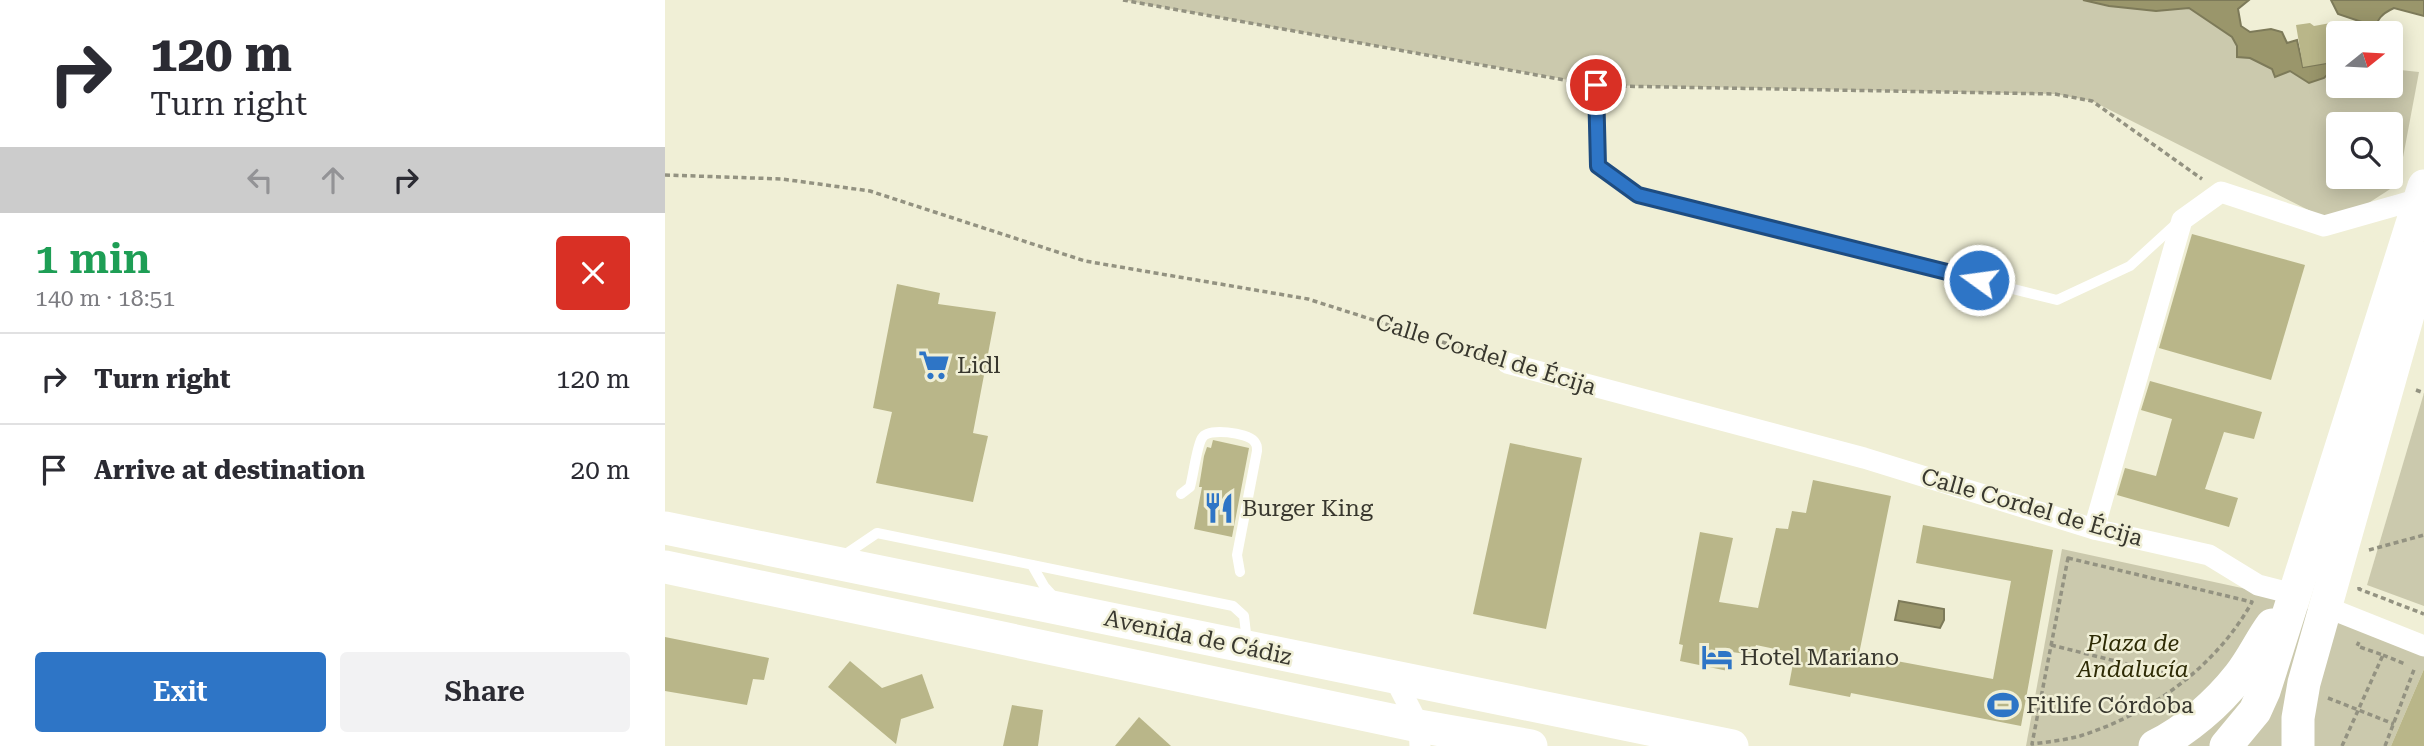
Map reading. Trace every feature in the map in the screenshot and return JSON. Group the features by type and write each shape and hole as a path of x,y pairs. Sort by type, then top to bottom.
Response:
{"main road":[{"path":"2227,746 2255,711 2265,691 2421,192"},
{"path":"2298,746 2298,718 2303,689 2424,258"},
{"name":"Avenida de Cádiz","path":"665,528 1732,746"},
{"name":"Avenida de Cádiz","path":"665,567 1420,736 1531,746"},
{"path":"2155,746 2188,725 2239,677 2294,594"}],"street":[{"path":"2094,529 2182,220 2221,192 2324,226 2421,192"},
{"name":"Calle Cordel de Écija","path":"1507,363 1864,458 2094,529 2209,555 2255,593 2294,594"},
{"path":"2326,607 2424,646"},
{"path":"1394,677 1420,736"}],"lane":[{"path":"1596,85 1598,166 1638,195 2057,300 2130,266 2182,220"},
{"path":"1181,494 1190,487 1202,437 1209,432 1218,431 1251,438 1257,443 1237,555 1240,572"},
{"path":"835,563 877,533 1233,606 1244,616 1248,648"},
{"path":"1032,565 1044,586 1066,610"}],"path":[{"path":"1123,0 1596,85 2055,94 2092,101 2221,192"},
{"name":"Calle Cordel de Écija","path":"665,175 782,179 870,191 1085,261 1308,299 1507,363"},
{"path":"2414,389 2424,393"},
{"path":"2367,550 2424,535"},
{"path":"2068,558 2255,593 2241,622 2218,650 2188,679 2114,724 2078,737 2032,744 2068,558"},
{"path":"2361,576 2359,589 2424,614"},
{"path":"2255,593 2259,607"},
{"path":"2051,645 2188,679"},
{"path":"2357,646 2417,668 2385,746"},
{"path":"2342,746 2383,655"},
{"path":"2303,689 2394,724"}],"green space":[{"path":"1123,0 2083,0 2156,11 2189,8 2232,37 2250,58 2272,69 2275,77 2290,70 2309,83 2326,76 2326,98 2403,98 2403,70 2419,72 2403,157 2403,112 2326,112 2326,189 2390,189 2336,224 2092,101 2055,94 1596,85"},
{"path":"2424,393 2424,606 2367,585"},
{"name":"Plaza de Andalucía","path":"2062,549 2251,590 2424,651 2424,669 2391,746 2026,746"}],"shaded area":[{"path":"2083,0 2249,0 2238,9 2241,26 2250,32 2271,29 2282,32 2287,43 2297,40 2303,67 2326,63 2326,76 2309,83 2290,71 2275,77 2272,69 2250,58 2237,57 2237,46 2232,37 2189,8 2156,11"},
{"path":"2331,0 2424,0 2424,16 2394,8 2378,21 2359,21 2338,14"},
{"path":"1899,601 1944,609 1944,620 1940,628 1895,620"}],"building":[{"path":"2310,23 2314,26 2326,24 2326,63 2303,67 2296,25"},
{"path":"2192,234 2305,265 2271,380 2159,348"},
{"name":"Lidl","path":"897,284 940,293 938,304 996,312 973,433 988,436 973,502 876,483 892,412 873,408"},
{"path":"2150,381 2262,412 2254,439 2224,432 2205,489 2238,498 2229,527 2117,495 2125,468 2156,476 2172,419 2141,410"},
{"name":"Burger King","path":"1213,440 1249,448 1232,537 1194,529 1202,487 1199,487 1204,456 1207,447 1211,448"},
{"path":"1510,443 1582,458 1546,629 1473,614"},
{"path":"1813,480 1891,496 1859,654 1993,679 2011,581 1916,563 1923,525 2053,550 2021,726 1851,693 1850,697 1789,685 1795,653 1756,645 1753,655 1732,652 1728,671 1680,661 1683,645 1679,644 1700,532 1733,538 1719,602 1758,608 1776,528 1788,529 1792,511 1806,513"},
{"path":"665,637 769,658 764,680 753,679 747,705 665,691"},
{"path":"850,661 882,688 922,674 934,708 901,719 896,744 828,687"},
{"path":"2424,669 2424,746 2391,746"},
{"path":"1012,705 1043,710 1038,746 1003,746"},
{"path":"1139,717 1171,746 1115,746"}],"place":[{"name":"Lidl","path":"934,365"},
{"name":"Burger King","path":"1219,508"},
{"name":"Hotel Mariano","path":"1717,657"},
{"name":"Fitlife Córdoba","path":"2003,705"}],"route":[{"path":"1596,85 1598,166 1638,195 1979,280"}]}
